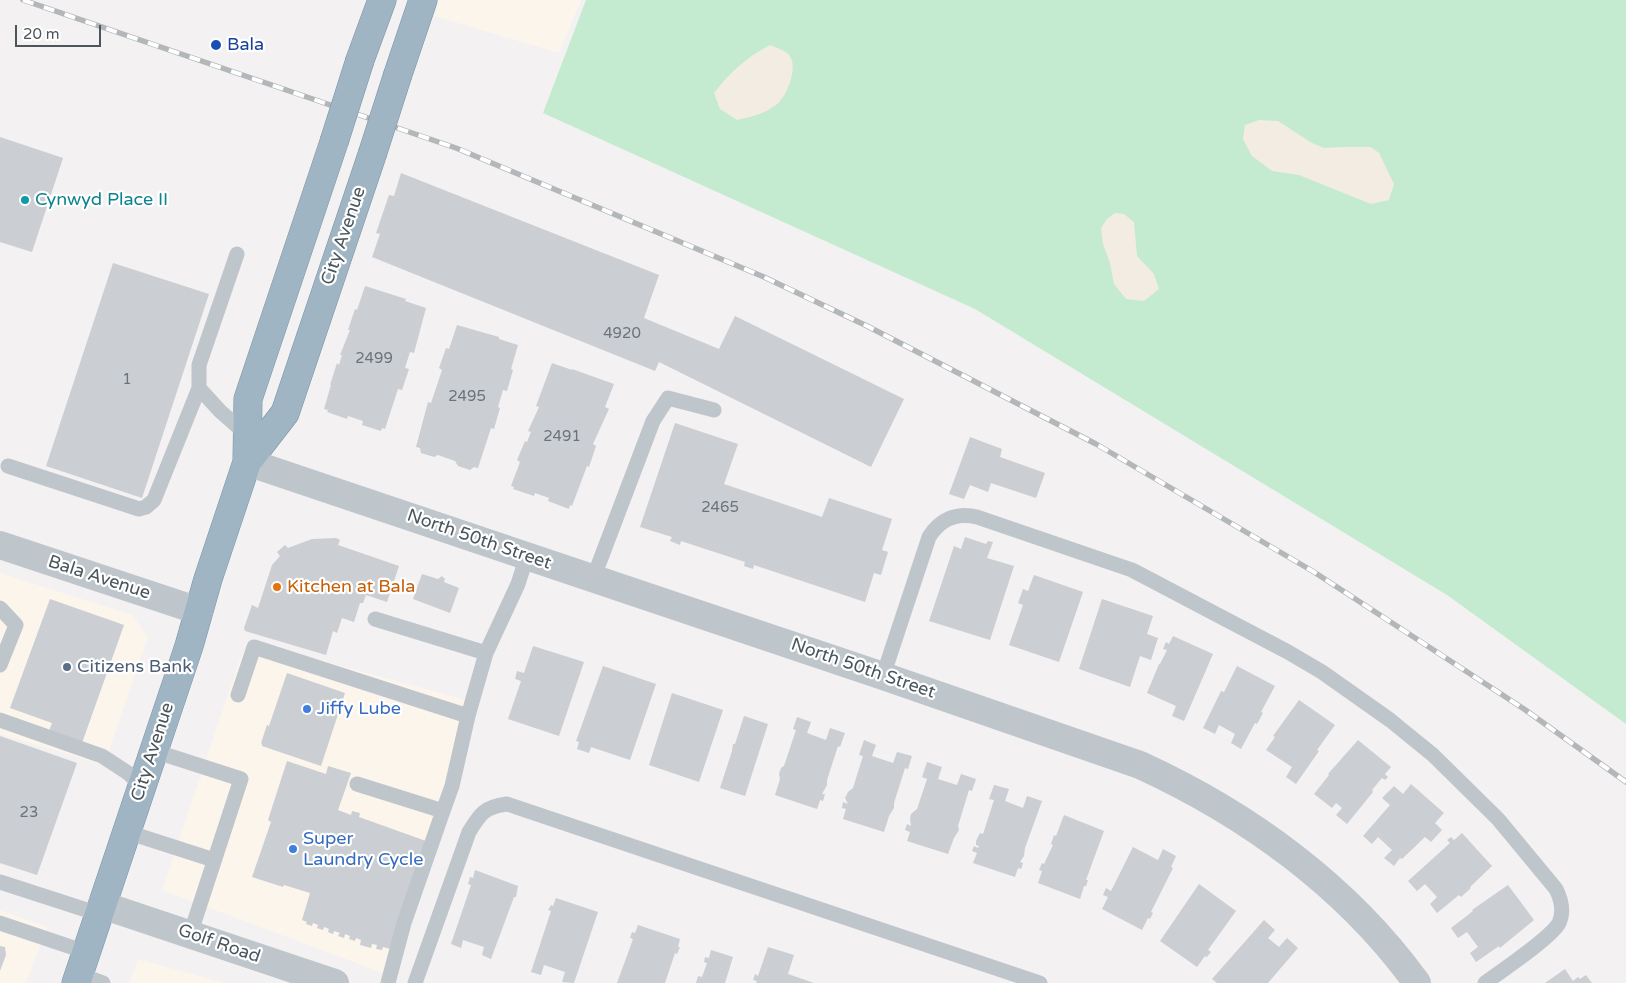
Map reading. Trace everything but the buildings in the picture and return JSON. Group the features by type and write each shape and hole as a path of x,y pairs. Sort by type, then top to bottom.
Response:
{"highway":[{"name":"City Avenue","path":"86,973 100,910 154,751 247,462 248,399 360,60 382,0"},
{"name":"City Avenue","path":"247,462 285,413 424,0"}],"street":[{"name":"North 50th Street","path":"247,462 1123,758 1174,780 1208,799 1270,839 1304,865 1366,922 1417,983"},
{"name":"Bala Avenue","path":"0,545 199,611"},
{"name":"Golf Road","path":"100,910 190,935 335,983"}],"lane":[{"path":"8,466 139,509 146,507 154,500 199,388 199,365 238,254"},
{"path":"199,388 214,405 247,435"},
{"path":"593,579 653,421 668,398 714,410"},
{"path":"883,676 929,537 947,519 959,515 977,517 1117,564 1145,577 1288,652 1322,672 1371,706 1415,740 1461,781 1498,819 1550,880 1559,896 1561,914 1559,923 1546,937 1485,983"},
{"path":"388,983 404,923 452,786 468,716 486,653 518,584 527,556"},
{"path":"0,608 16,625 0,665"},
{"path":"375,619 486,653"},
{"path":"238,695 254,647 468,716"},
{"path":"0,720 102,756 128,773 142,786"},
{"path":"154,751 241,779 190,935"},
{"path":"357,784 442,811"},
{"path":"415,983 469,832 481,814 493,806 507,804 1040,983"},
{"path":"127,832 214,860"},
{"path":"0,882 100,910"},
{"path":"0,923 86,973"}],"shaded area":[{"path":"439,0 581,0 559,53 434,16"},
{"path":"0,573 132,615 148,637 104,765 0,734"},
{"path":"250,641 477,703 388,975 162,890 240,659"},
{"path":"0,910 47,927 26,983 0,983"},
{"path":"138,959 224,983 130,983"}],"green space":[{"path":"586,0 1626,0 1626,724 1447,595 975,309 543,113"}],"sand":[{"path":"770,45 786,52 792,61 792,75 784,96 767,111 737,120 720,109 714,93 739,66"},
{"path":"1259,120 1278,121 1312,143 1324,148 1371,147 1379,153 1394,184 1389,200 1371,204 1299,175 1272,171 1252,156 1243,139 1245,125"},
{"path":"1115,213 1124,214 1134,222 1137,256 1154,274 1159,289 1144,301 1126,299 1114,284 1110,263 1103,244 1101,228 1107,219"}],"railway":[{"path":"23,0 456,148 764,277 867,326 1096,444 1314,572 1524,709 1626,782"}],"place":[{"name":"Bala","path":"216,45"},
{"name":"Cynwyd Place II","path":"25,200"},
{"name":"Kitchen at Bala","path":"277,587"},
{"name":"Citizens Bank","path":"67,667"},
{"name":"Jiffy Lube","path":"307,709"},
{"name":"Super Laundry Cycle","path":"293,849"}]}
